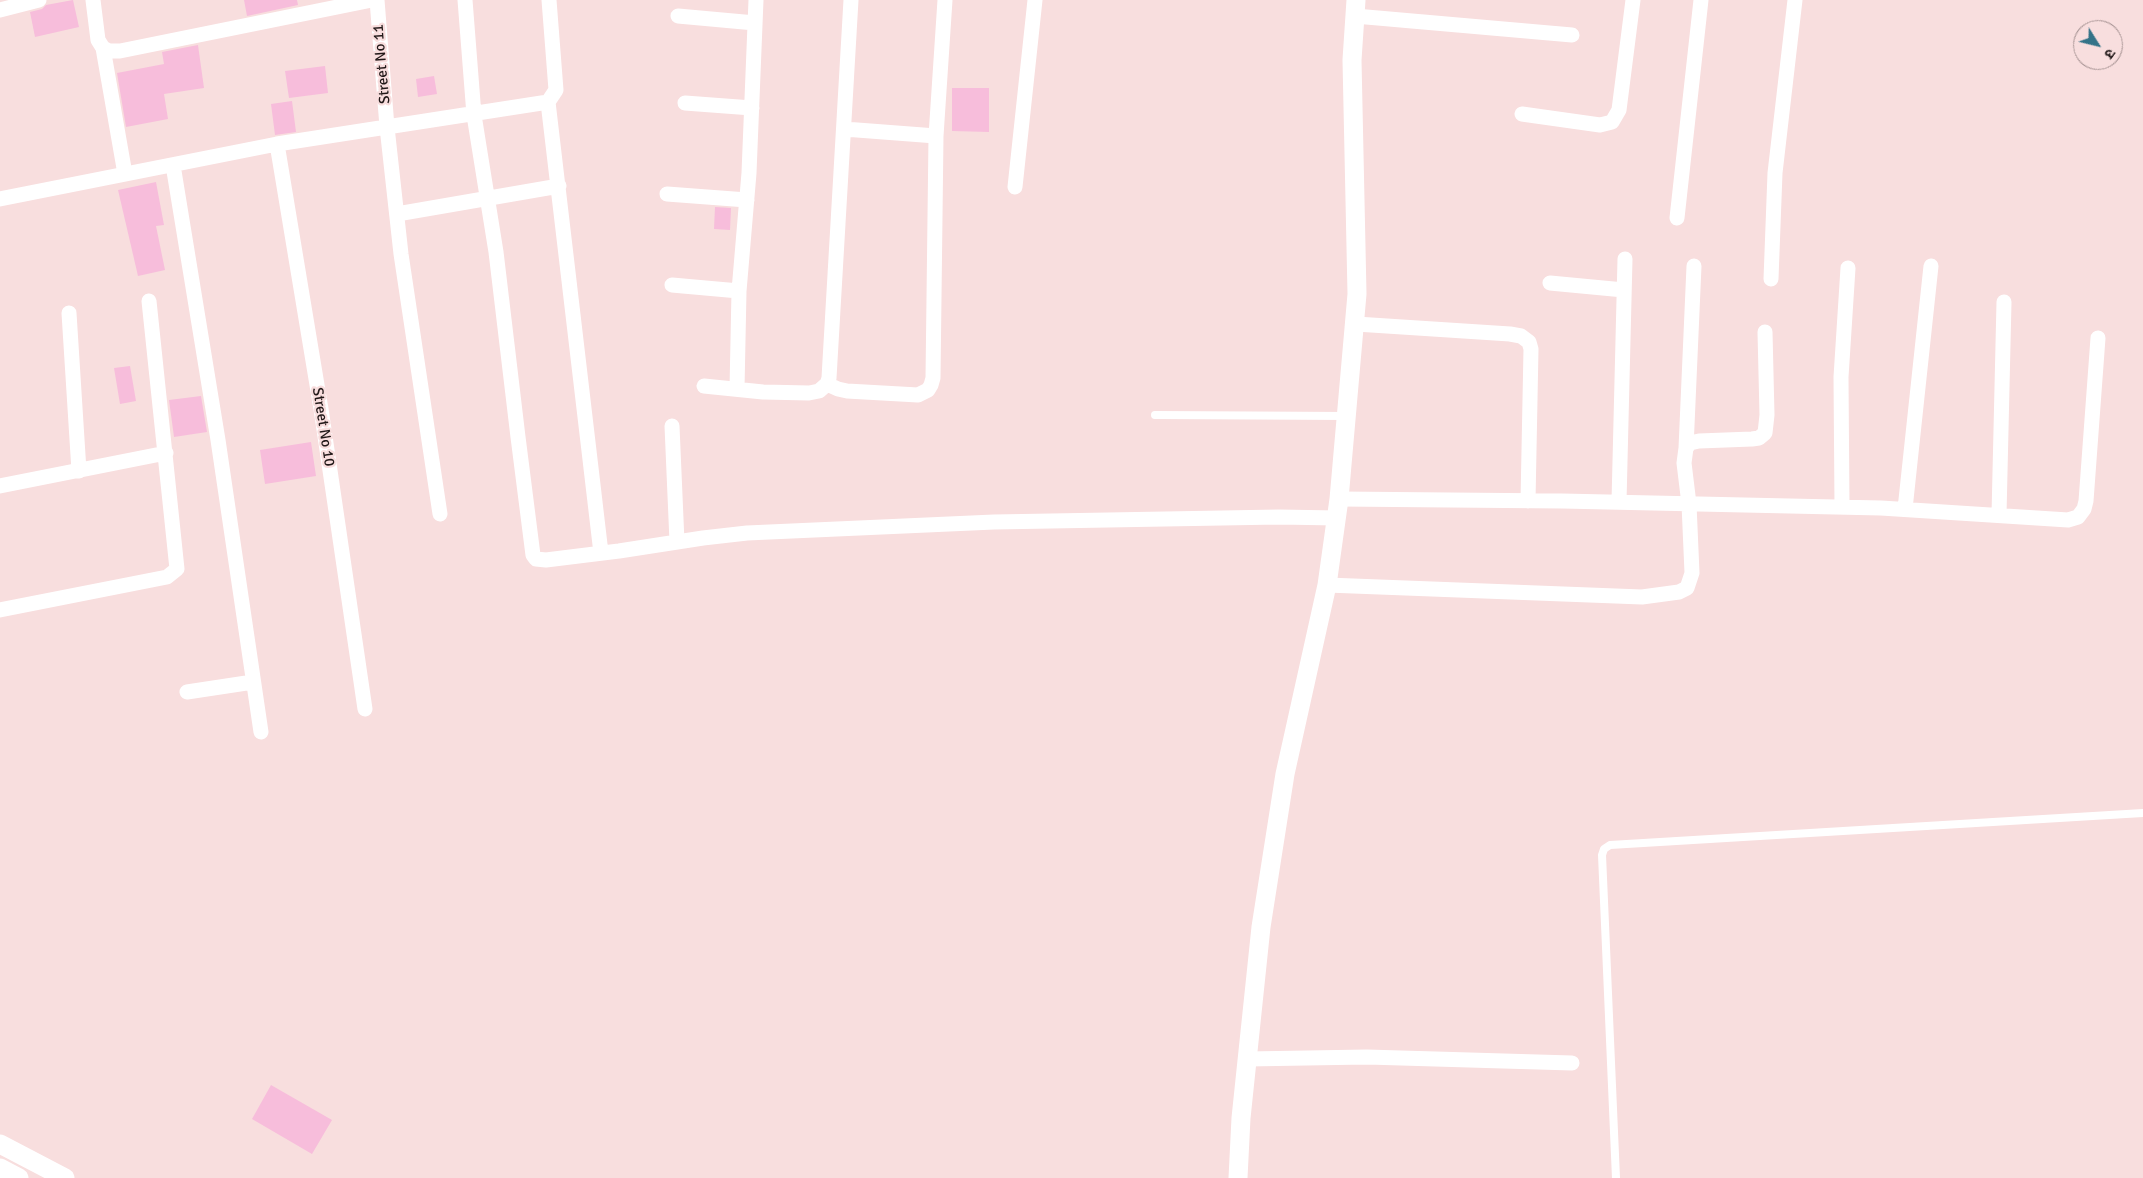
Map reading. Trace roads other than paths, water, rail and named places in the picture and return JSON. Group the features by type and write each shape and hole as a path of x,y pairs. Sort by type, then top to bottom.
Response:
{"street":[{"path":"0,10 39,0"},
{"path":"92,0 98,40 103,48 125,174"},
{"path":"103,48 109,51 120,51 372,0"},
{"name":"Street No 11","path":"376,0 397,214 440,514"},
{"path":"465,0 474,114 498,270 533,555 539,560 747,533 994,522 1337,518"},
{"path":"550,0 556,90 548,102 601,553"},
{"path":"736,389 739,291 747,200 756,0"},
{"path":"704,386 809,392 819,391 827,384 829,378 852,0"},
{"path":"827,384 847,391 918,395 928,390 931,385 933,378 936,136 945,0"},
{"path":"1015,187 1036,0"},
{"path":"1522,114 1600,125 1612,122 1619,110 1633,0"},
{"path":"1678,218 1701,0"},
{"path":"1771,279 1775,173 1795,0"},
{"path":"1238,1178 1241,1118 1261,927 1284,774 1326,586 1339,499 1356,324 1358,255 1354,180 1352,60 1356,8 1572,35"},
{"path":"678,16 755,23"},
{"path":"0,199 277,144 548,102"},
{"path":"685,103 752,108"},
{"path":"844,129 936,136"},
{"name":"Street No 10","path":"277,144 320,409 365,710"},
{"path":"173,165 218,440 261,732"},
{"path":"397,214 558,186"},
{"path":"667,194 747,200"},
{"path":"1619,502 1625,258"},
{"path":"1326,586 1642,596 1679,592 1687,588 1692,573 1689,504 1683,455 1686,448 1694,266"},
{"path":"1905,509 1931,266"},
{"path":"1842,507 1841,377 1848,268"},
{"path":"1550,283 1624,290"},
{"path":"672,285 739,291"},
{"path":"0,610 167,577 177,569 178,564 149,301"},
{"path":"1999,515 2004,302"},
{"path":"69,313 79,470"},
{"path":"1356,324 1510,334 1521,336 1529,342 1531,349 1528,501"},
{"path":"1686,448 1699,440 1752,439 1759,438 1764,433 1767,414 1765,332"},
{"path":"1339,499 1842,507 1905,509 2068,520 2078,517 2084,509 2098,338"},
{"path":"672,426 677,542"},
{"path":"0,486 166,453"},
{"path":"187,692 254,682"},
{"path":"1247,1059 1367,1056 1572,1063"},
{"path":"0,1144 65,1178"},
{"path":"0,1168 19,1178"}],"lane":[{"path":"1155,415 1347,416"},
{"path":"1616,1178 1602,855 1604,849 1610,845 2143,813"}]}
